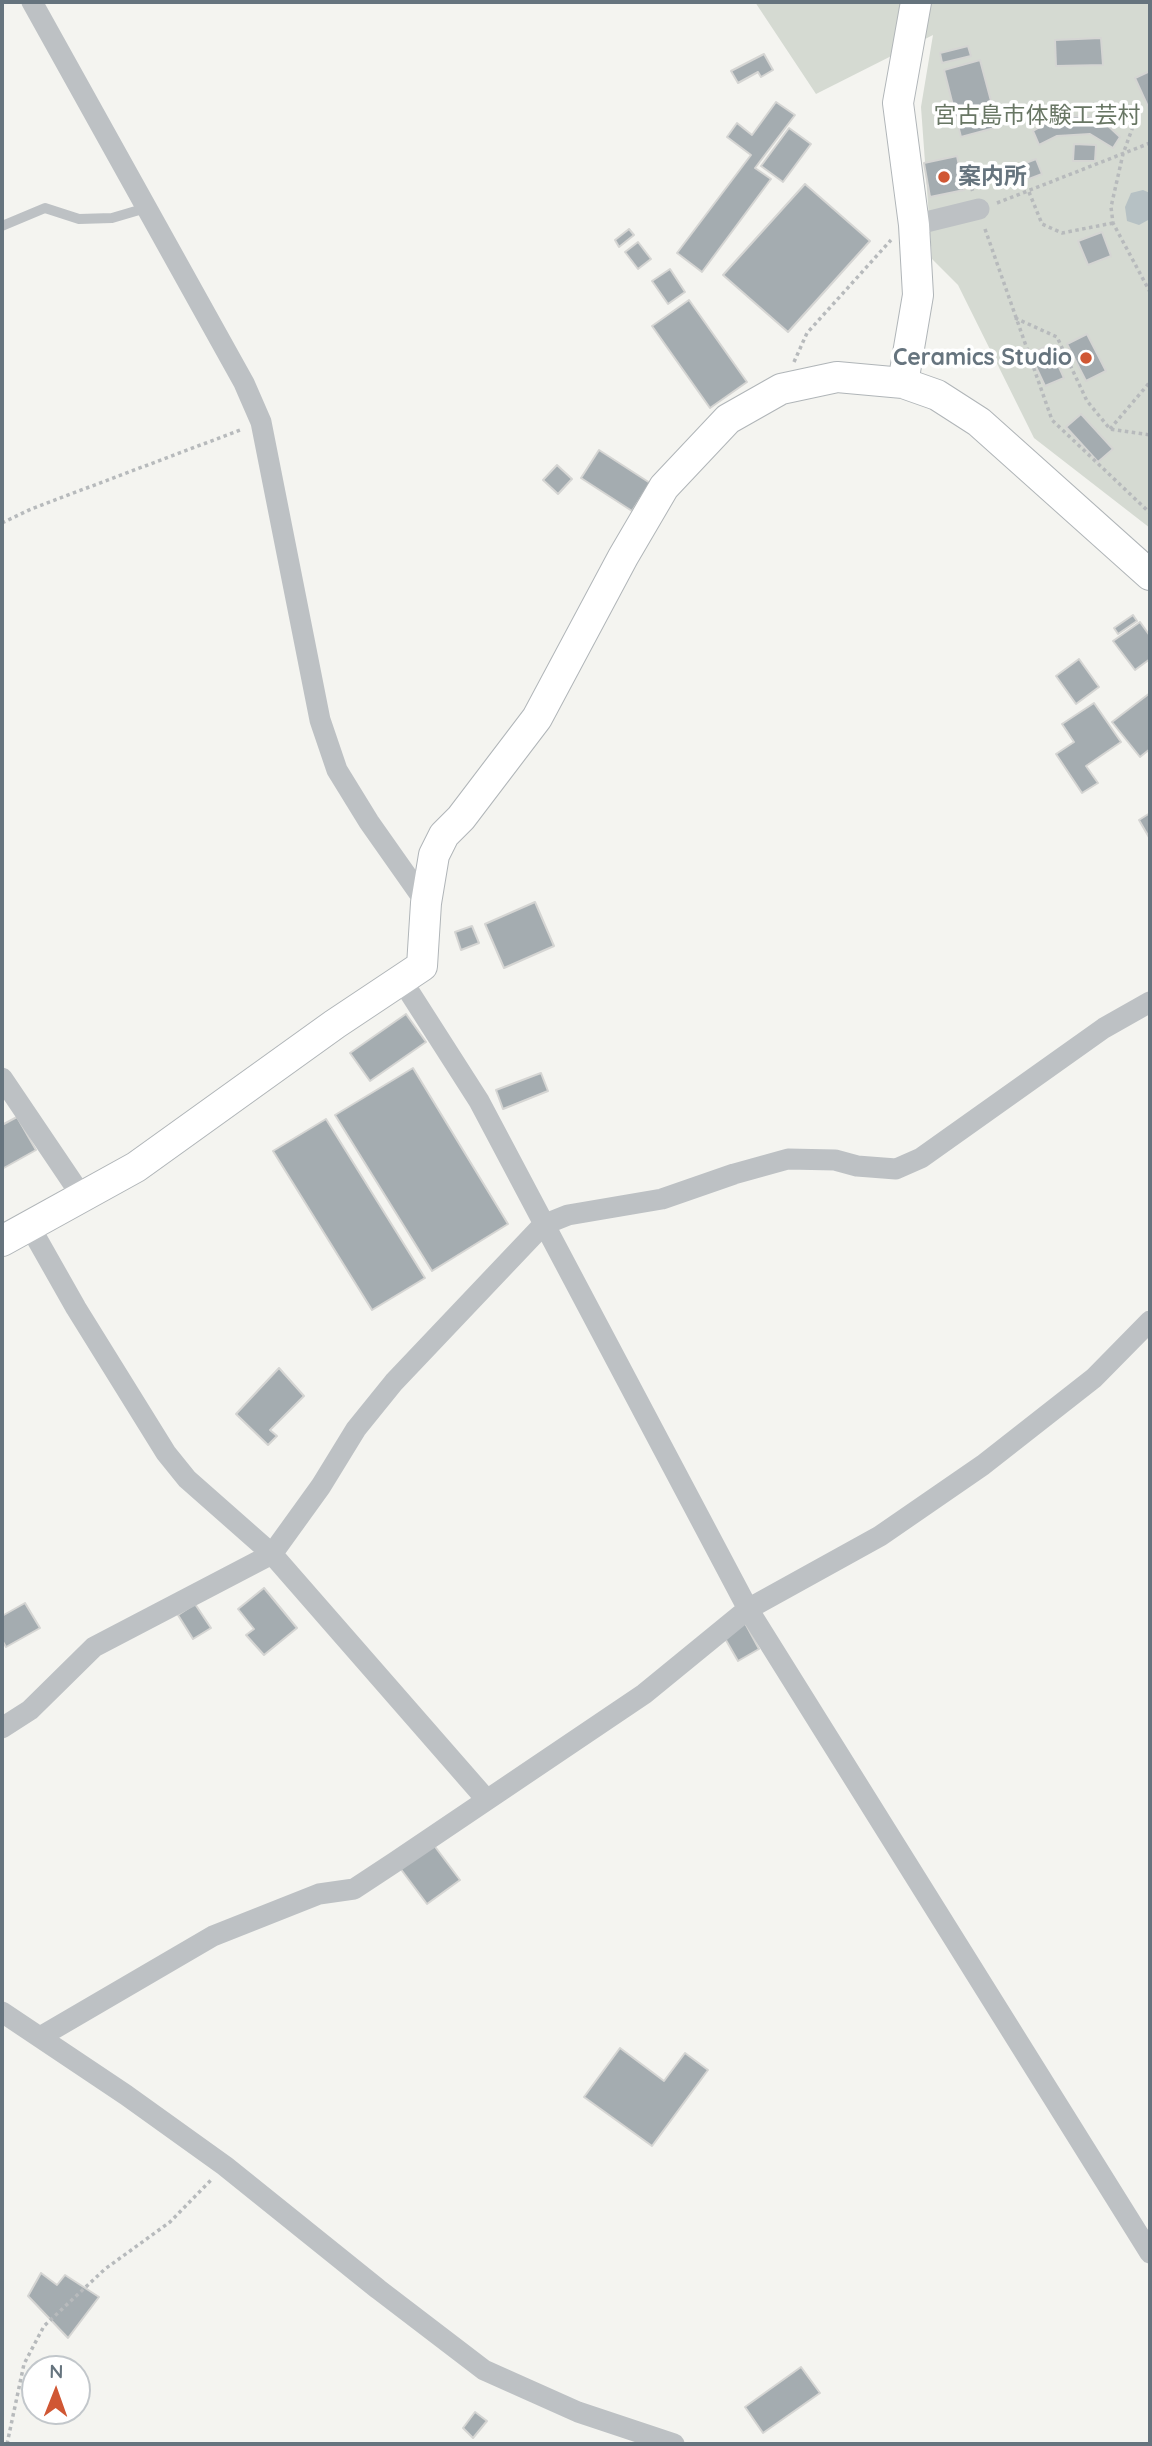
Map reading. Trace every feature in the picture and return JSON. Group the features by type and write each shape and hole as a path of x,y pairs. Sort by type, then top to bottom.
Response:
{"street":[{"path":"32,2 244,383 261,422 320,720 337,770 369,822 426,903"},
{"path":"903,383 918,295 914,225 898,103 916,2"},
{"path":"914,225 979,209"},
{"path":"2,1241 136,1167 422,966 426,903 434,855 444,835 461,818 537,718 623,556 664,487 729,419 781,389 837,377 903,383 937,395 979,422 1150,575"},
{"path":"401,979 478,1101 748,1609 1150,2253"},
{"path":"2,1728 30,1710 94,1647 272,1555 321,1486 356,1429 394,1382 543,1225 568,1215 663,1199 734,1174 788,1159 835,1160 858,1166 896,1169 921,1158 1104,1028 1150,1002"},
{"path":"2,1078 81,1195"},
{"path":"29,1225 75,1308 166,1453 187,1479 272,1555 486,1799"},
{"path":"40,2037 213,1936 319,1894 354,1889 644,1694 748,1609 880,1536 983,1465 1094,1378 1150,1321"},
{"path":"2,2012 225,2166 378,2290 484,2370 578,2412 674,2444"}],"lane":[{"path":"2,226 45,208 79,219 112,218 146,208"}],"path":[{"path":"1140,107 1123,154 1111,207 1113,223 1150,292"},
{"path":"979,209 1029,192 1150,143"},
{"path":"969,181 1013,317 1052,420 1150,513"},
{"path":"1029,192 1042,224 1062,233 1113,223"},
{"path":"781,389 807,333 896,234 914,225"},
{"path":"1013,317 1057,338 1087,401 1110,429 1150,435"},
{"path":"1110,429 1150,382"},
{"path":"2,523 31,509 261,422"},
{"path":"6,2444 24,2364 44,2326 105,2269 170,2222 225,2166"}],"green space":[{"name":"宮古島市体験工芸村","path":"755,2 1150,2 1150,528 1034,438 958,285 932,259 921,107 933,35 816,94"}],"shaded area":[{"path":"1143,190 1150,193 1150,219 1139,225 1127,221 1125,207 1131,193"}],"building":[{"path":"1101,38 1103,65 1056,66 1055,40"},
{"path":"968,46 971,56 942,63 940,53"},
{"path":"764,54 773,70 761,77 758,72 738,83 731,71"},
{"path":"980,60 998,127 961,137 944,70"},
{"path":"1150,71 1150,111 1135,78"},
{"path":"776,102 795,115 755,168 771,179 702,272 677,253 751,155 727,137 737,123 752,135"},
{"path":"1066,116 1088,116 1105,123 1120,137 1113,148 1090,134 1057,136 1039,145 1033,131"},
{"path":"789,128 811,144 783,182 761,166"},
{"path":"1074,144 1096,145 1095,161 1073,161"},
{"name":"案内所","path":"957,156 964,190 930,197 924,163"},
{"path":"1036,159 1042,174 1029,179 1023,164"},
{"path":"805,184 870,241 788,332 723,275"},
{"path":"629,229 634,235 619,247 615,240"},
{"path":"1102,232 1111,256 1088,265 1078,241"},
{"path":"638,242 651,259 638,269 625,252"},
{"path":"670,269 685,292 668,304 652,281"},
{"path":"689,300 747,382 710,408 652,326"},
{"name":"Ceramics Studio","path":"1087,334 1106,371 1086,381 1067,344"},
{"path":"1049,345 1064,378 1045,386 1030,354"},
{"path":"1081,414 1113,449 1098,462 1066,427"},
{"path":"599,450 650,483 632,511 581,478"},
{"path":"557,465 572,479 558,494 543,480"},
{"path":"1133,615 1137,621 1118,634 1114,628"},
{"path":"1140,622 1150,636 1150,659 1135,670 1113,641"},
{"path":"1079,659 1099,687 1076,704 1056,676"},
{"path":"1150,693 1150,749 1140,757 1112,722"},
{"path":"1094,703 1121,742 1086,766 1098,783 1082,793 1056,754 1074,742 1062,724"},
{"path":"1150,813 1150,839 1139,820"},
{"path":"535,902 554,946 504,968 485,924"},
{"path":"472,926 479,943 461,950 455,932"},
{"path":"406,1014 426,1042 370,1081 350,1053"},
{"path":"413,1068 508,1224 432,1271 335,1115"},
{"path":"541,1073 548,1091 503,1109 496,1090"},
{"path":"17,1117 36,1150 2,1169 2,1125"},
{"path":"326,1119 425,1278 372,1310 273,1151"},
{"path":"279,1368 304,1396 270,1430 277,1436 268,1445 236,1414"},
{"path":"264,1588 297,1628 264,1655 246,1635 254,1629 238,1609"},
{"path":"25,1603 40,1628 6,1647 2,1640 2,1616"},
{"path":"195,1604 211,1628 193,1639 178,1615"},
{"path":"745,1623 759,1649 738,1661 723,1635"},
{"path":"433,1844 460,1880 427,1904 400,1868"},
{"path":"620,2048 664,2081 685,2053 708,2070 652,2146 584,2097"},
{"path":"41,2273 57,2285 65,2275 99,2297 68,2338 28,2296"},
{"path":"801,2367 820,2393 763,2433 745,2407"},
{"path":"475,2412 487,2421 473,2438 463,2428"}],"place":[{"name":"案内所","path":"944,177"},
{"name":"Ceramics Studio","path":"1086,358"}]}
